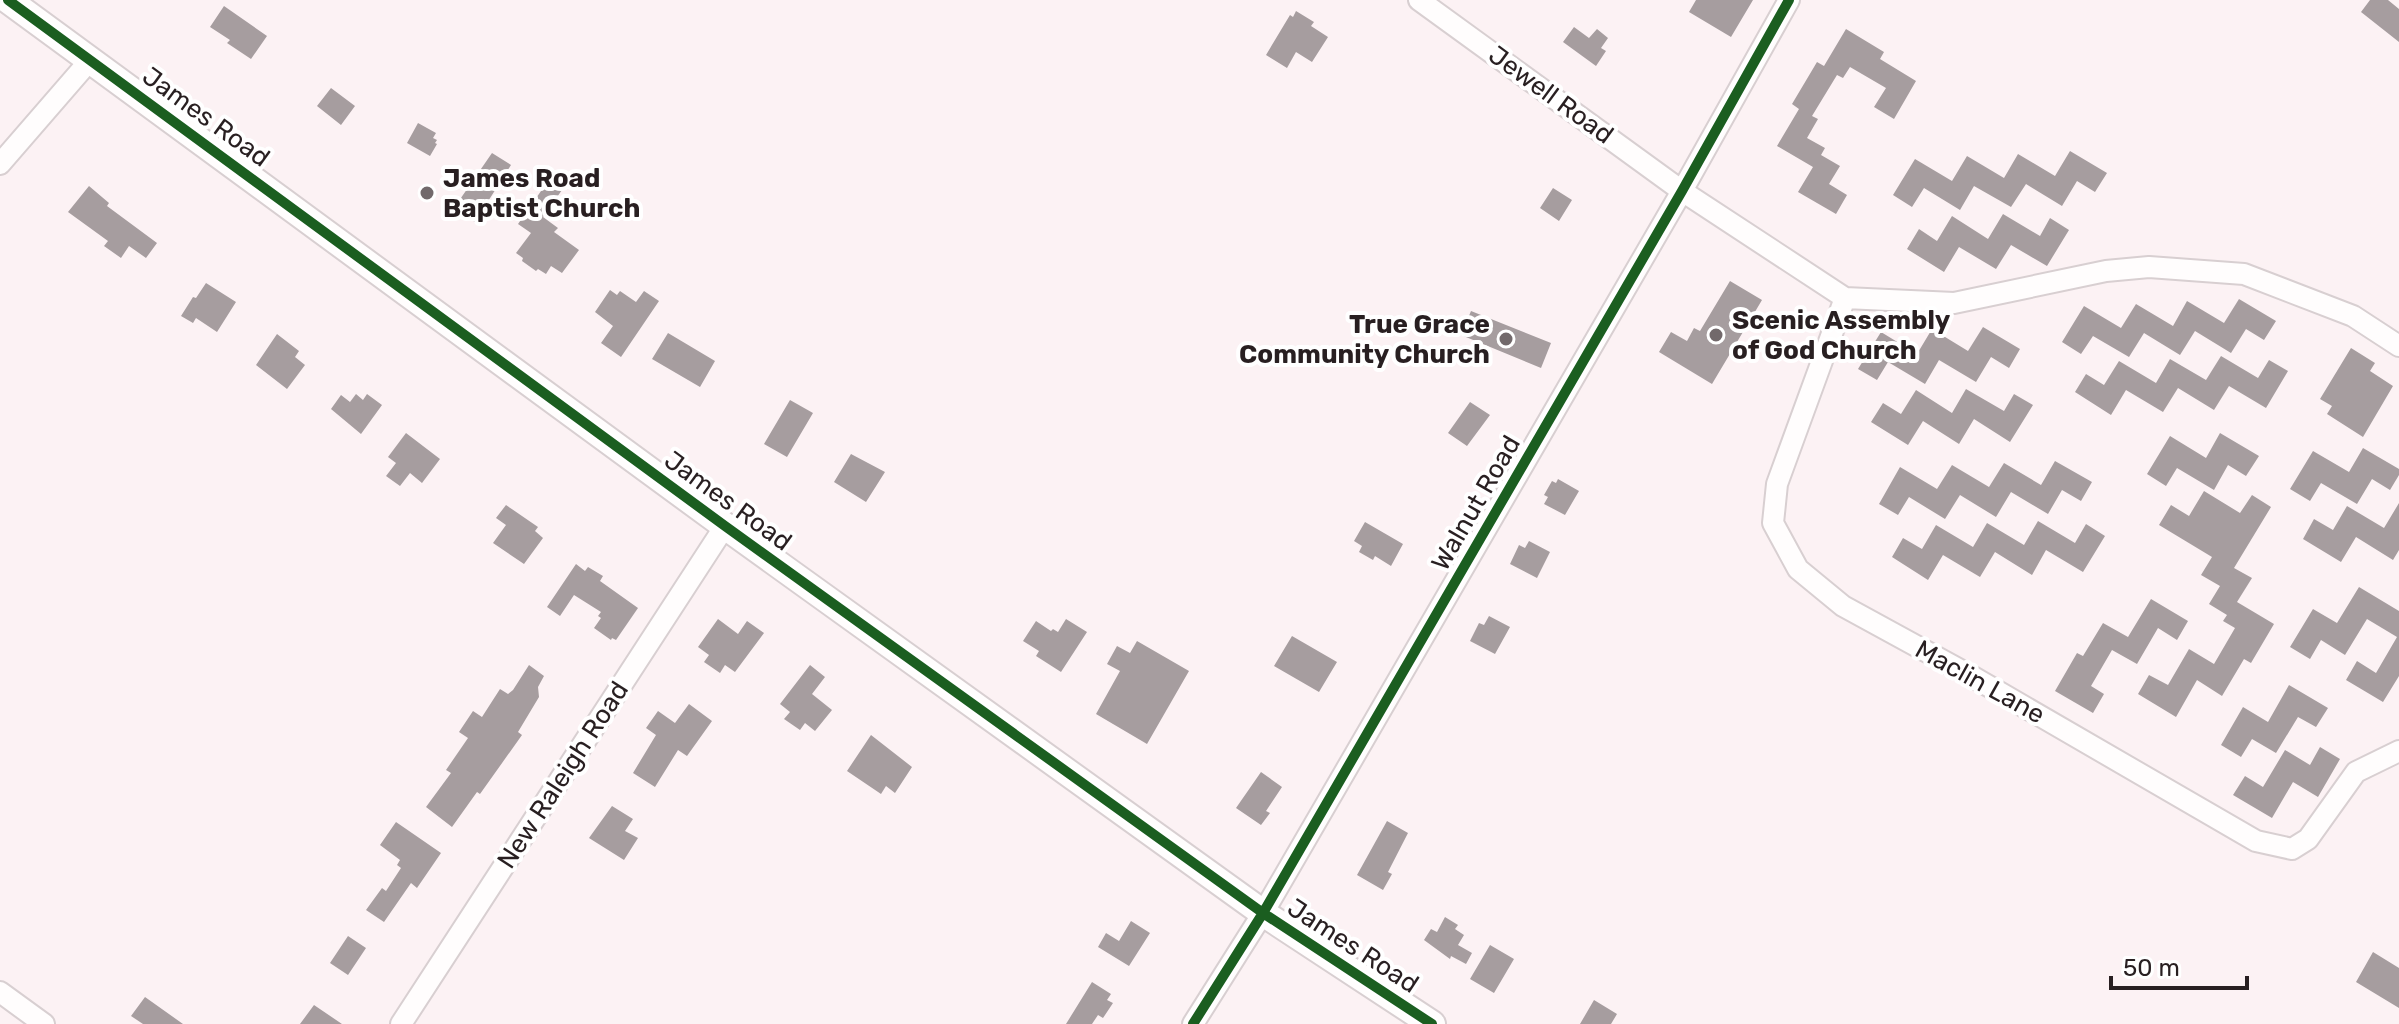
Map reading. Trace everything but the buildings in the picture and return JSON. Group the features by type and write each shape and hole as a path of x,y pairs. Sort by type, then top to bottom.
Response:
{"main road":[{"name":"James Road","path":"8,0 725,526 1263,913 1432,1024"}],"street":[{"name":"Jewell Road","path":"1419,0 1682,191 1845,298"},
{"name":"Walnut Road","path":"1193,1024 1263,913 1682,191 1789,0"},
{"path":"0,164 91,59"},
{"path":"1845,298 1954,303 2106,271 2149,267 2244,274 2353,316 2399,346"},
{"name":"Maclin Lane","path":"1845,298 1777,484 1773,523 1798,569 1820,588 1843,606 1973,677 2256,841 2292,849 2308,839 2356,772 2399,751"},
{"name":"New Raleigh Road","path":"401,1024 725,526"},
{"path":"0,992 44,1024"}],"cycle path":[{"path":"8,0 725,526 1263,913 1432,1024"},
{"path":"1193,1024 1263,913 1682,191 1789,0"}],"place":[{"name":"James Road Baptist Church","path":"427,193"},
{"name":"Scenic Assembly of God Church","path":"1716,335"},
{"name":"True Grace Community Church","path":"1506,339"}]}
